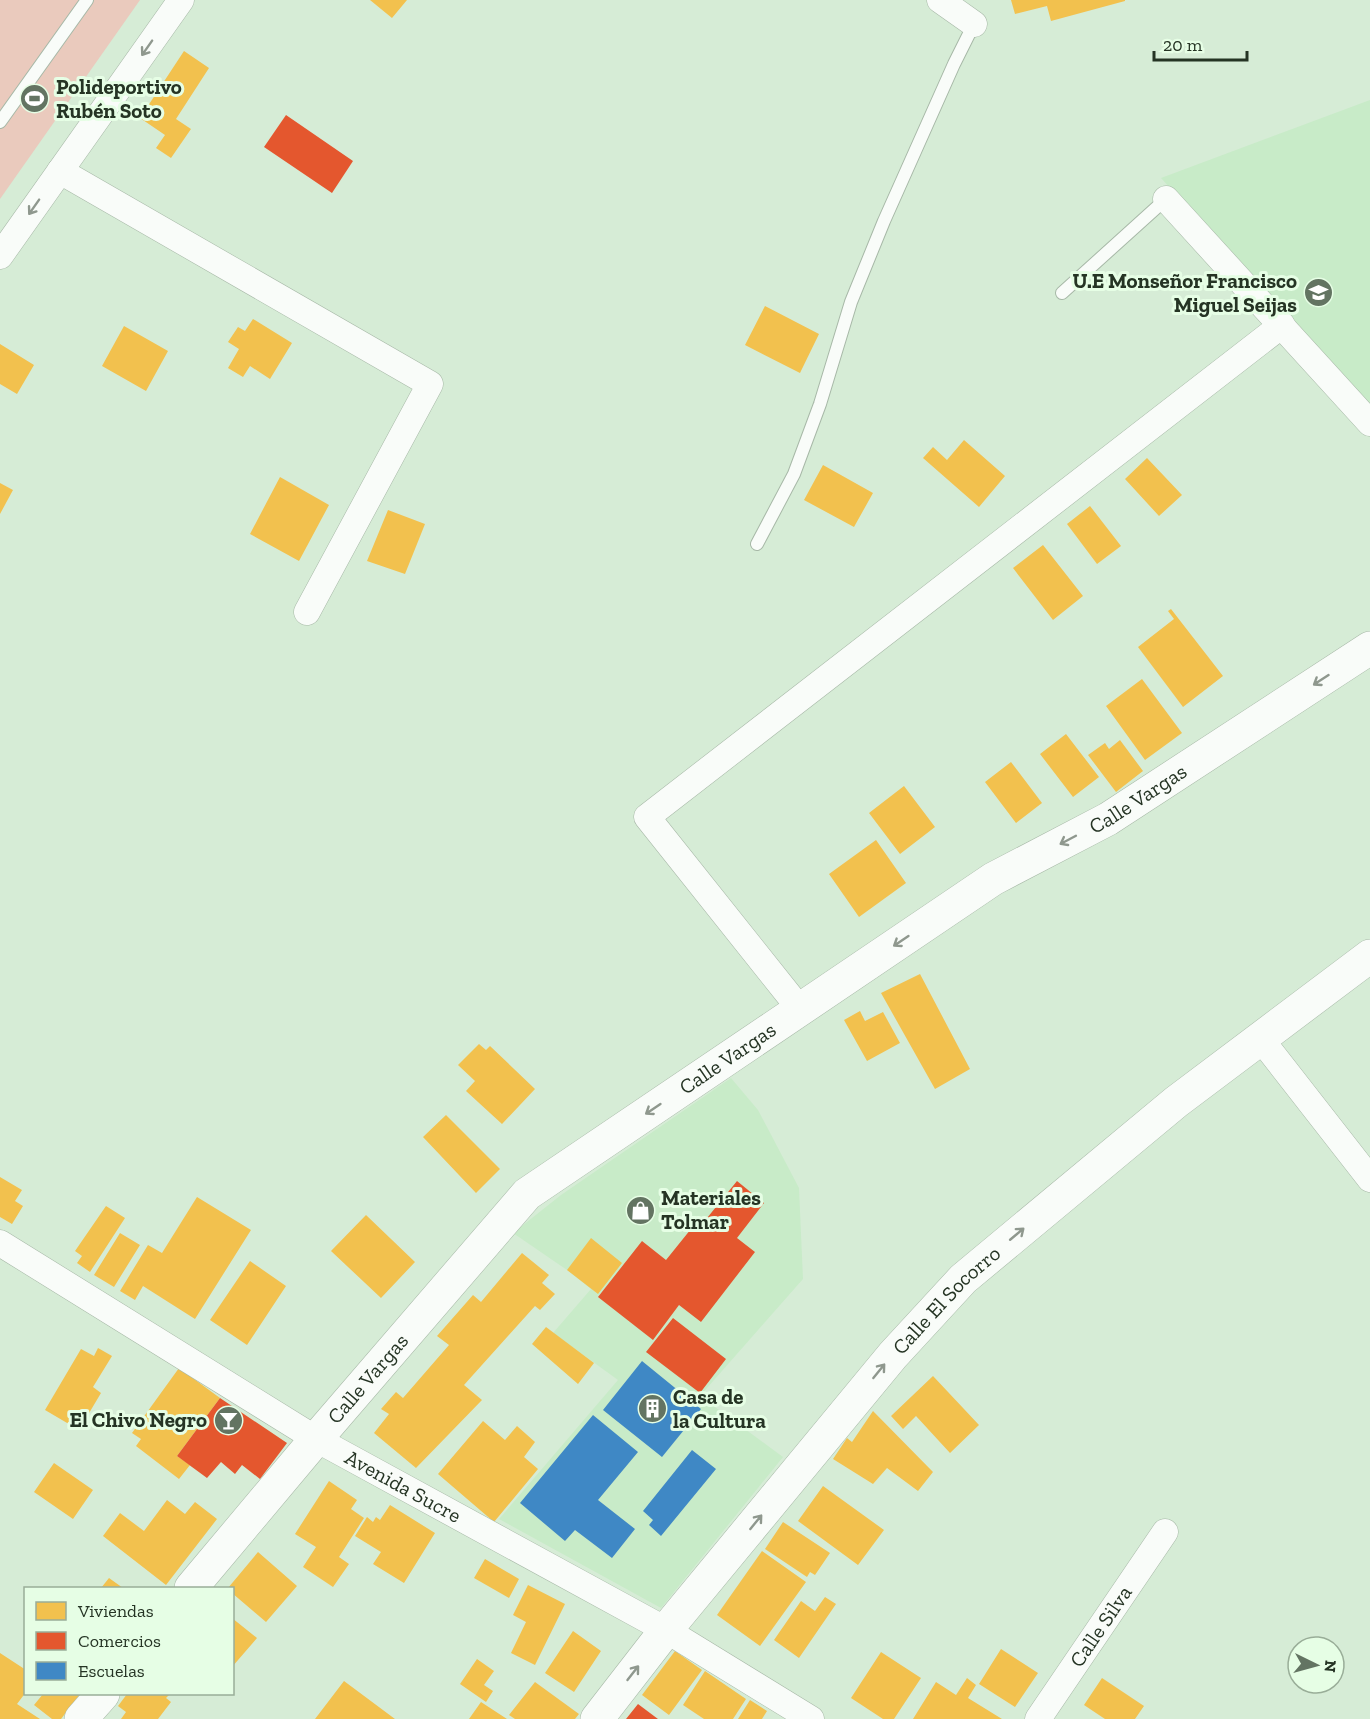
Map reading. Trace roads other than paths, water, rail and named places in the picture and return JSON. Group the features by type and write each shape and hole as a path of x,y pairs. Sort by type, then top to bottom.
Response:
{"street":[{"path":"0,256 180,0"},
{"path":"940,0 974,24"},
{"path":"60,171 430,384 308,612"},
{"path":"1166,199 1370,423"},
{"path":"800,1009 647,817 1282,325"},
{"name":"Calle Vargas","path":"192,1587 527,1194 993,879 1108,819 1370,648"},
{"name":"Calle El Socorro","path":"597,1719 666,1630 893,1355 963,1279 1176,1102 1370,956"},
{"path":"1260,1038 1370,1179"},
{"name":"Avenida Sucre","path":"0,1244 316,1439 666,1630 811,1719"},
{"name":"Calle Silva","path":"1038,1719 1165,1532"},
{"path":"81,1719 102,1695"}],"lane":[{"path":"0,122 87,0"},
{"path":"757,544 794,474 859,282 893,200 974,24"},
{"path":"1062,293 1166,199"}],"place":[{"name":"Polideportivo Rubén Soto","path":"35,99"},
{"name":"U.E Monseñor Francisco Miguel Seijas","path":"1318,293"},
{"name":"Materiales Tolmar","path":"640,1210"},
{"name":"Casa de la Cultura","path":"652,1409"},
{"name":"El Chivo Negro","path":"228,1420"}]}
